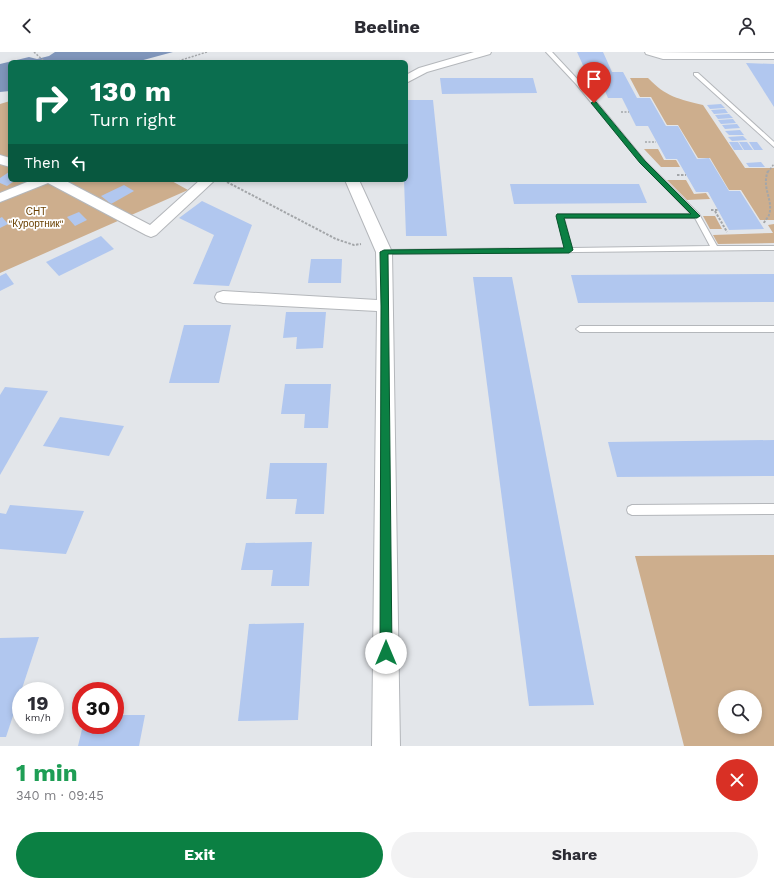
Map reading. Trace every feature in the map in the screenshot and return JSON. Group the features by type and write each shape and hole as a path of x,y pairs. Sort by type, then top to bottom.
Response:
{"street":[{"path":"408,79 423,70 486,52"},
{"path":"650,52 663,56 774,56"},
{"path":"0,198 39,182"},
{"path":"57,182 151,232 206,182"},
{"path":"353,182 382,248 385,306 386,746"},
{"path":"223,297 385,306"}],"lane":[{"path":"549,52 578,83 643,162 697,216 715,249"},
{"path":"696,74 774,145"},
{"path":"569,250 560,216 697,216"},
{"path":"382,248 569,250 774,248"},
{"path":"580,329 774,329"},
{"path":"632,510 774,509"}],"path":[{"path":"34,52 43,60"},
{"path":"181,60 207,52"},
{"path":"764,223 769,214 768,198 764,184 765,177 774,164"},
{"path":"226,182 336,239 354,245 382,248"},
{"path":"714,210 727,232"}],"green space":[{"path":"630,78 648,78 661,89 673,96 703,105 745,168 774,168 774,220 760,220 741,190 729,190 710,158 698,158 678,125 667,125 651,97 640,97"},
{"name":"СНТ \"Курортник\"","path":"8,102 8,182 174,182 188,190 0,273 0,104"},
{"path":"644,149 658,149 664,160 676,160 680,167 661,167"},
{"path":"667,180 686,180 694,194 706,193 710,199 687,200"},
{"path":"703,216 715,216 722,229 710,229"},
{"path":"774,224 774,243 718,244 713,235 773,233 768,225"},
{"path":"774,555 774,746 684,746 635,556"}],"water":[{"path":"55,52 173,52 143,60 17,60 29,57 37,59 49,56"},
{"path":"8,62 8,91 0,92 0,64"}],"building":[{"path":"577,52 603,52 612,72 623,72 637,98 650,98 666,126 678,126 697,159 709,158 729,191 740,191 764,229 729,230 708,192 696,192 677,159 666,159 648,126 636,126 622,98 608,98 597,72 586,72"},
{"path":"746,63 774,64 774,107"},
{"path":"440,78 533,78 537,93 442,94"},
{"path":"408,100 433,100 447,236 406,236 404,182 408,182"},
{"path":"721,104 725,108 710,109 707,105"},
{"path":"725,109 728,113 714,114 711,110"},
{"path":"729,114 733,118 718,119 715,115"},
{"path":"733,119 736,123 721,124 718,120"},
{"path":"737,124 740,128 725,129 722,125"},
{"path":"740,130 744,135 729,135 725,131"},
{"path":"743,136 747,140 732,141 728,137"},
{"path":"729,142 738,142 743,150 734,150"},
{"path":"739,142 747,142 753,150 744,150"},
{"path":"749,142 757,142 763,150 754,150"},
{"path":"761,162 765,167 749,167 746,163"},
{"path":"8,173 8,182 13,182 7,186 0,183 0,178"},
{"path":"510,184 639,184 647,203 514,204"},
{"path":"124,185 134,191 111,204 101,196"},
{"path":"202,201 252,225 229,286 193,284 214,235 179,218"},
{"path":"79,212 87,220 75,226 67,217"},
{"path":"2,217 8,224 0,228 0,218"},
{"path":"101,236 114,249 59,276 46,262"},
{"path":"311,259 342,259 341,283 308,283"},
{"path":"6,273 14,284 0,291 0,276"},
{"path":"774,274 774,302 578,303 571,275"},
{"path":"473,277 512,277 594,705 529,706"},
{"path":"286,312 326,312 323,348 296,349 297,337 283,338"},
{"path":"184,325 231,325 219,383 169,383"},
{"path":"285,384 331,384 328,428 304,428 305,414 281,414"},
{"path":"5,387 48,391 0,475 0,395"},
{"path":"60,417 124,426 109,456 43,446"},
{"path":"774,440 774,476 617,477 608,442"},
{"path":"270,463 327,463 324,514 295,514 297,499 266,499"},
{"path":"10,505 84,511 66,554 0,549 0,513 6,514"},
{"path":"312,542 309,586 271,586 273,570 241,570 246,543"},
{"path":"304,623 298,720 238,721 249,624"},
{"path":"39,637 24,682 12,682 12,719 6,737 0,737 0,638"},
{"path":"124,715 145,715 139,746 78,746 81,734 124,734"}],"route":[{"path":"386,653 384,252 569,250 560,216 697,216 643,162 594,103"}]}
